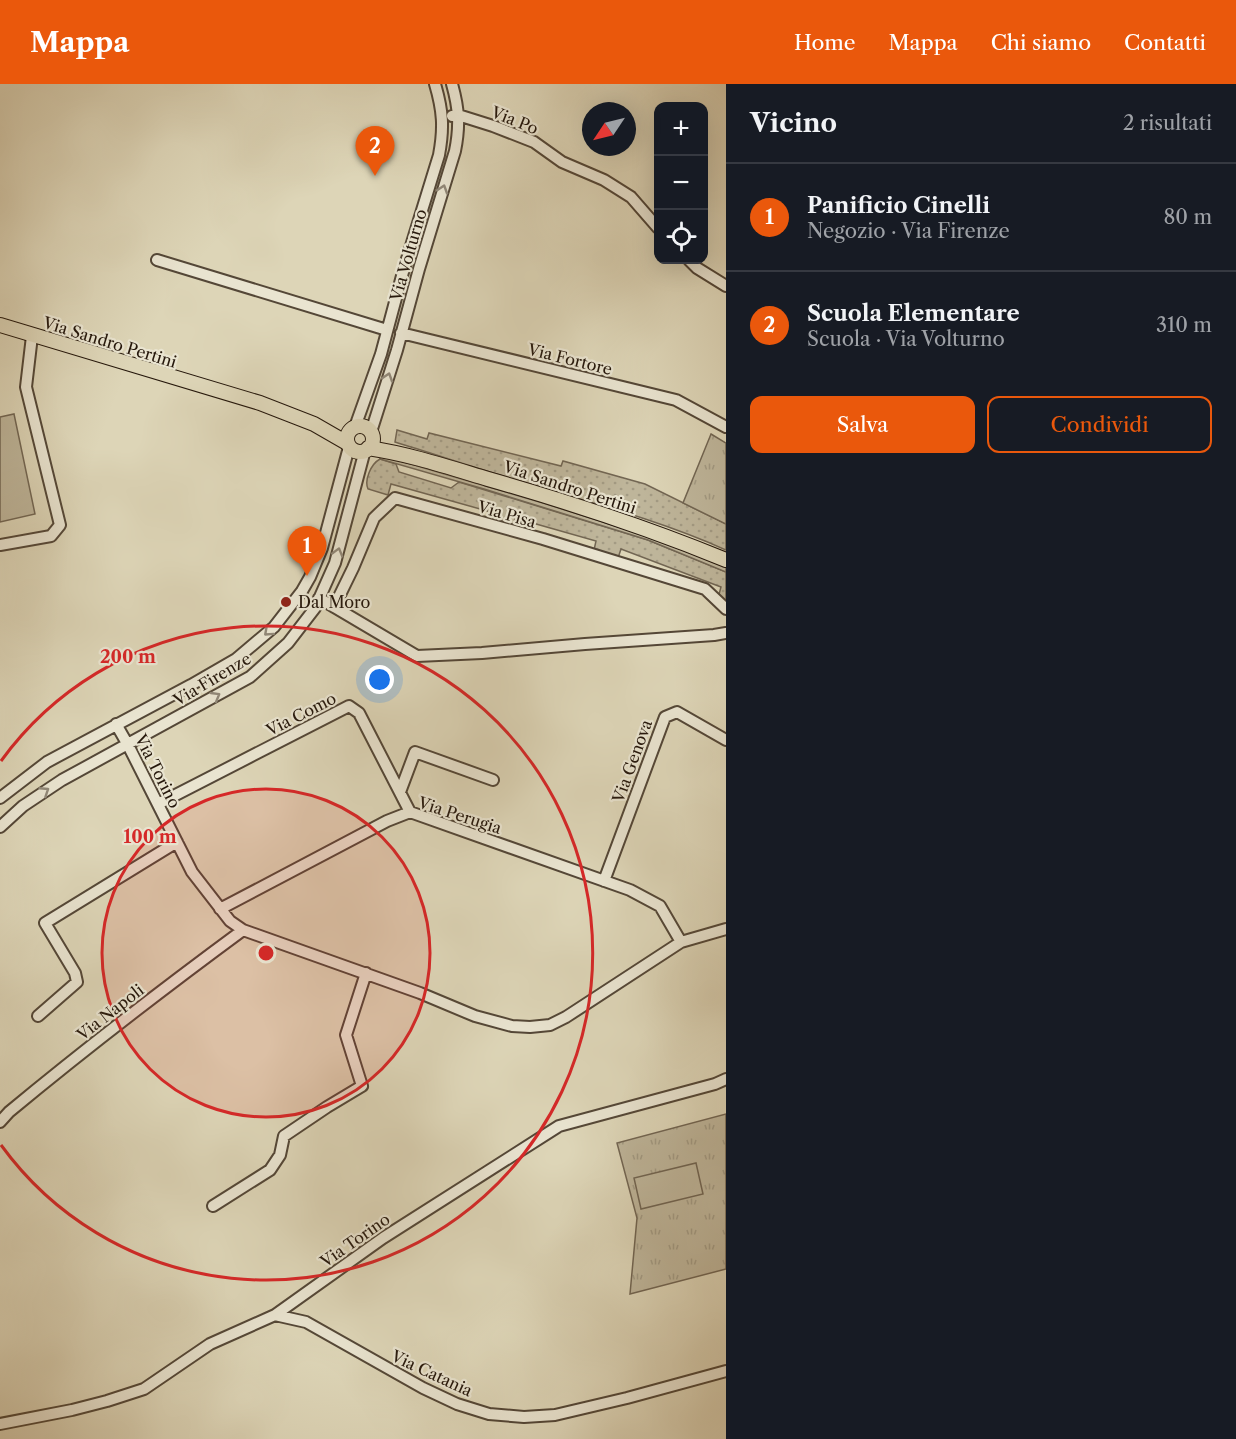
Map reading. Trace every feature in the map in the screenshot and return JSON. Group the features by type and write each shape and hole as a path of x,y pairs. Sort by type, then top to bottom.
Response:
{"main road":[{"name":"Via Sandro Pertini","path":"0,325 260,403 314,424 356,452 369,442"},
{"name":"Via Sandro Pertini","path":"314,424 364,427 369,442"},
{"path":"348,445 347,435 353,428"},
{"name":"Via Sandro Pertini","path":"369,442 563,501 670,537 726,560"}],"street":[{"name":"Via Volturno","path":"353,428 381,354 403,272 439,155 443,136 442,118 435,84"},
{"name":"Via Volturno","path":"369,442 455,151 458,115 452,84"},
{"name":"Via Po","path":"442,118 458,115 534,142 562,162 604,180 631,197 654,223"},
{"path":"157,260 387,330"},
{"path":"694,264 726,286"},
{"name":"Via Fortore","path":"401,333 676,400 726,427"},
{"path":"0,545 51,536 60,525 26,387 32,336"},
{"name":"Via Firenze","path":"0,827 23,806 62,780 250,677 288,643 315,608 335,563 369,442"},
{"name":"Via Firenze","path":"0,798 47,762 236,659 274,627 310,577 321,548 348,445"},
{"name":"Via Pisa","path":"334,607 374,518 395,498 543,539 705,589 726,609"},
{"path":"319,598 417,656 482,653 726,633"},
{"name":"Via Como","path":"158,804 349,706 358,713 410,812"},
{"name":"Via Genova","path":"604,880 665,717 677,712 726,740"},
{"name":"Via Torino","path":"116,724 192,872 230,921 243,930 420,993 474,1016 512,1026 550,1025 681,942 726,929"},
{"path":"400,792 415,752 493,780"},
{"name":"Via Perugia","path":"220,909 387,820 410,812 630,890 660,906 681,942"},
{"path":"38,1016 77,981 75,973 45,923 177,842"},
{"name":"Via Napoli","path":"0,1122 77,1056 243,930"},
{"path":"213,1206 270,1170 280,1155 284,1136 362,1086 346,1035 366,974"},
{"name":"Via Torino","path":"0,1424 72,1410 144,1389 210,1344 275,1315 383,1238 559,1126 726,1078"},
{"name":"Via Catania","path":"275,1315 306,1322 423,1388 457,1404 489,1414 524,1417 555,1415 726,1371"}],"green space":[{"path":"14,414 35,514 0,522 0,417"},
{"path":"397,430 427,439 429,433 561,466 563,461 645,484 726,524 726,550 647,520 395,442"},
{"path":"711,434 726,443 726,524 683,503"},
{"path":"380,455 650,537 726,567 726,572 648,540 380,459"},
{"path":"380,459 396,464 399,472 451,488 459,482 648,540 726,572 726,601 718,598 721,587 621,549 618,558 594,550 596,541 515,518 513,528 496,524 498,514 391,484 388,495 368,489 369,472"},
{"path":"726,1114 726,1269 630,1294 637,1218 617,1143"},
{"path":"696,1163 703,1194 641,1209 634,1178"}],"place":[{"name":"Scuola Elementare","path":"375,176"},
{"name":"Panificio Cinelli","path":"307,576"},
{"name":"Dal Moro","path":"286,602"}]}
